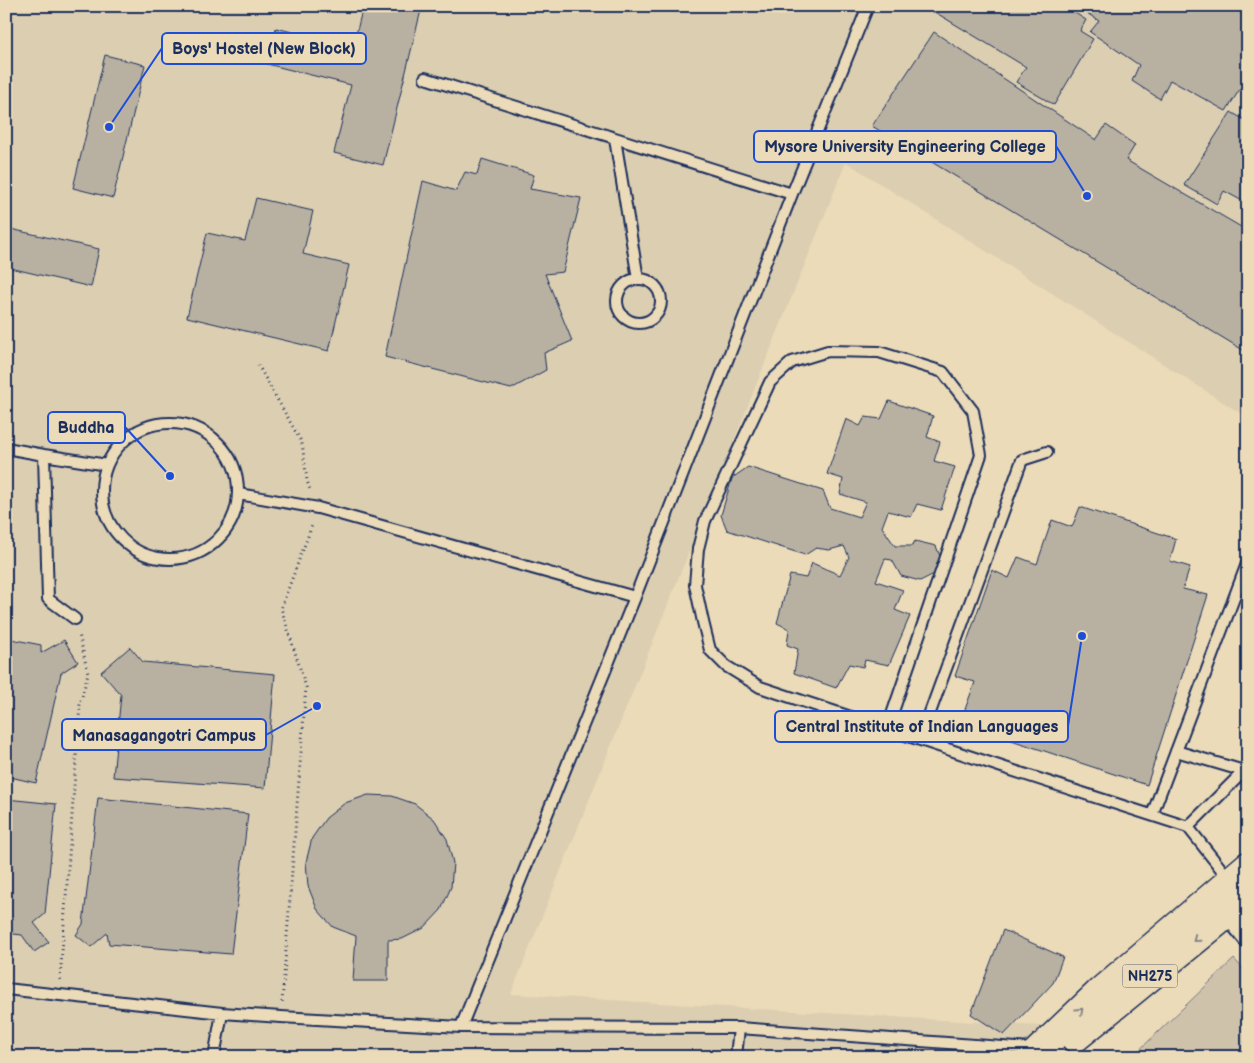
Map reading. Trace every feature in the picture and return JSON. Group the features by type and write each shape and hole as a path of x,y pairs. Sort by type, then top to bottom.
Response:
{"main road":[{"name":"NH275","path":"1046,1054 1233,890"}],"street":[{"path":"1233,890 1248,937"}],"lane":[{"path":"461,1026 635,597 792,194 868,6"},
{"path":"425,78 792,194"},
{"path":"616,138 638,279"},
{"path":"638,279 651,283 660,294 661,301 660,308 652,319 638,323 625,318 617,305 617,298 624,285 638,279"},
{"path":"887,729 981,455 973,411 943,372 879,352 828,351 792,362 770,382 705,521 698,549 695,585 710,650 726,666 760,686 887,729 920,740 1188,827 1233,890"},
{"path":"166,423 185,424 203,431 218,442 230,457 236,475 239,494 234,515 224,534 218,540 207,549 187,558 166,560 144,556 126,544 112,528 103,508 101,486 107,465 116,448 130,435 147,426 166,423"},
{"path":"6,448 107,465"},
{"path":"920,740 1022,460 1047,452"},
{"path":"44,455 48,599 75,619"},
{"path":"239,494 318,508 635,597"},
{"path":"1152,815 1248,561"},
{"path":"1176,751 1246,768"},
{"path":"1188,827 1246,768"},
{"path":"6,989 222,1013 281,1017 461,1026 739,1028 1046,1054"},
{"path":"214,1057 222,1013"},
{"path":"736,1057 739,1028"}],"path":[{"path":"258,365 302,443 307,481 318,508 282,608 306,687 281,1017"},
{"path":"59,994 80,705 88,673 75,619"}],"shaded area":[{"path":"6,6 1248,6 1248,418 846,162 511,994 1041,1026 1013,1057 6,1057"},
{"path":"1234,959 1248,974 1248,1057 1132,1057"}],"building":[{"path":"363,6 422,6 383,165 334,153 351,85 267,64 276,28 353,47"},
{"path":"936,6 1054,6 1058,9 1060,6 1064,6 1086,20 1080,31 1093,39 1054,105 1016,82 1026,67 933,11"},
{"path":"1076,6 1228,6 1248,17 1248,94 1240,89 1226,111 1170,80 1160,99 1132,81 1139,65 1090,32 1099,21"},
{"path":"934,32 1096,140 1106,125 1135,145 1126,160 1248,231 1248,353 872,126"},
{"path":"105,55 145,65 113,198 73,188"},
{"path":"1231,112 1248,122 1248,204 1224,191 1217,204 1184,185"},
{"path":"482,159 534,175 530,189 581,198 563,272 545,274 572,341 544,353 546,370 511,389 385,357 423,181 456,191 465,172 477,175"},
{"path":"256,198 313,211 303,254 349,265 329,351 187,317 207,233 245,241"},
{"path":"6,228 99,249 91,287 6,267"},
{"path":"889,401 933,416 927,437 940,442 934,461 955,467 941,510 917,504 911,517 888,511 882,527 895,546 912,546 915,541 936,546 940,556 934,574 920,581 901,576 892,560 885,559 876,581 903,590 895,610 910,616 889,665 865,660 863,667 849,664 836,688 794,673 798,649 787,645 789,629 777,623 790,575 806,578 812,563 840,575 849,557 844,546 829,550 816,548 805,555 727,530 721,515 732,478 748,467 823,491 830,508 859,517 866,502 840,494 843,479 827,474 846,419 860,426 865,417 881,419"},
{"path":"1080,507 1176,539 1170,561 1190,567 1183,589 1208,595 1147,785 960,723 975,682 955,676 992,570 1009,578 1018,557 1037,564 1052,520 1072,527"},
{"path":"6,638 41,645 41,653 64,640 78,662 61,673 36,783 6,776"},
{"path":"130,647 143,662 275,674 265,788 113,777 121,695 101,672"},
{"path":"368,795 392,796 415,804 434,819 447,839 453,863 451,887 441,910 424,928 402,939 388,940 388,981 353,981 356,936 333,927 317,909 308,886 306,862 312,838 326,818 345,803"},
{"path":"98,798 248,814 231,954 109,944 107,933 91,947 76,935 83,924"},
{"path":"6,799 56,804 45,914 34,923 49,942 34,952 22,935 6,933"},
{"path":"1003,930 1063,957 1053,983 1004,1035 971,1014"}],"place":[{"name":"Boys' Hostel (New Block)","path":"109,127"},
{"name":"Mysore University Engineering College","path":"1087,196"},
{"name":"Buddha","path":"170,476"},
{"name":"Central Institute of Indian Languages","path":"1082,636"},
{"name":"Manasagangotri Campus","path":"317,706"}]}
